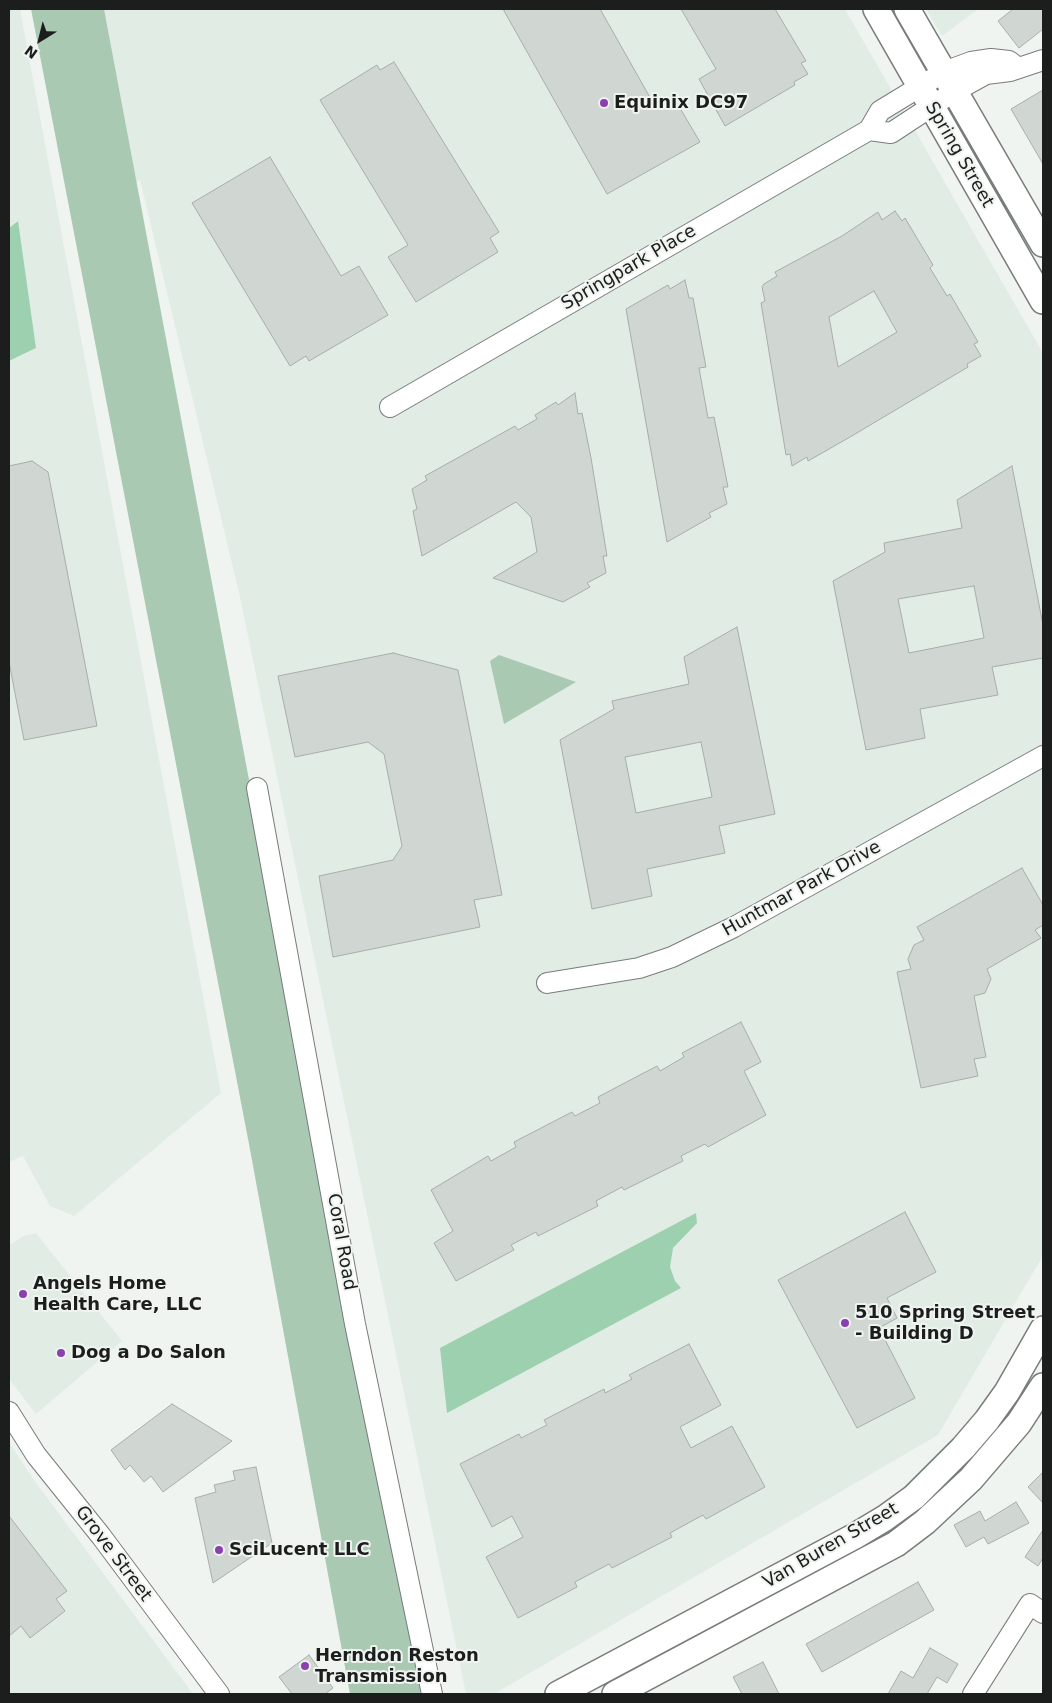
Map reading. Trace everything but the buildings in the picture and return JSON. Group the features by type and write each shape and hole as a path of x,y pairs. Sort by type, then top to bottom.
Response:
{"main road":[{"name":"Spring Street","path":"876,9 1043,301"},
{"name":"Spring Street","path":"907,9 1043,244"},
{"name":"Van Buren Street","path":"558,1694 855,1536 914,1497 963,1448 987,1420 1007,1392 1043,1329"},
{"name":"Van Buren Street","path":"615,1694 896,1544 925,1522 971,1479 1011,1433 1043,1386"}],"street":[{"name":"Springpark Place","path":"390,407 869,130 880,111 925,96 949,81 1010,71 1017,67 1030,66 1043,60"},
{"name":"Huntmar Park Drive","path":"547,983 639,968 672,957 734,927 1043,756"},
{"name":"Coral Road","path":"257,788 355,1324 432,1694"},
{"name":"Grove Street","path":"9,1412 14,1434 36,1455 100,1536 219,1694"},
{"path":"972,1694 1037,1609"}],"shaded area":[{"path":"9,9 20,9 221,1093 74,1216 50,1206 23,1156 9,1162 9,361 36,348 17,221 9,228"},
{"path":"103,9 845,9 1043,353 1043,1249 1041,1259 938,1435 494,1694 466,1694 240,597 140,180 136,182"},
{"path":"926,9 978,9 942,36"},
{"path":"36,1233 122,1341 36,1414 9,1379 9,1245 24,1236"},
{"path":"9,1442 34,1480 193,1694 9,1694"}],"green space":[{"path":"31,9 104,9 421,1694 350,1694 249,1144"},
{"path":"18,221 36,348 9,361 9,228"},
{"path":"499,655 576,682 504,724 490,661"},
{"path":"696,1213 697,1223 673,1248 670,1267 675,1281 681,1288 447,1413 440,1348"}],"place":[{"name":"Equinix DC97","path":"604,103"},
{"name":"Angels Home Health Care, LLC","path":"23,1294"},
{"name":"510 Spring Street - Building D","path":"845,1323"},
{"name":"Dog a Do Salon","path":"61,1353"},
{"name":"SciLucent LLC","path":"219,1550"},
{"name":"Herndon Reston Transmission","path":"305,1666"}]}
